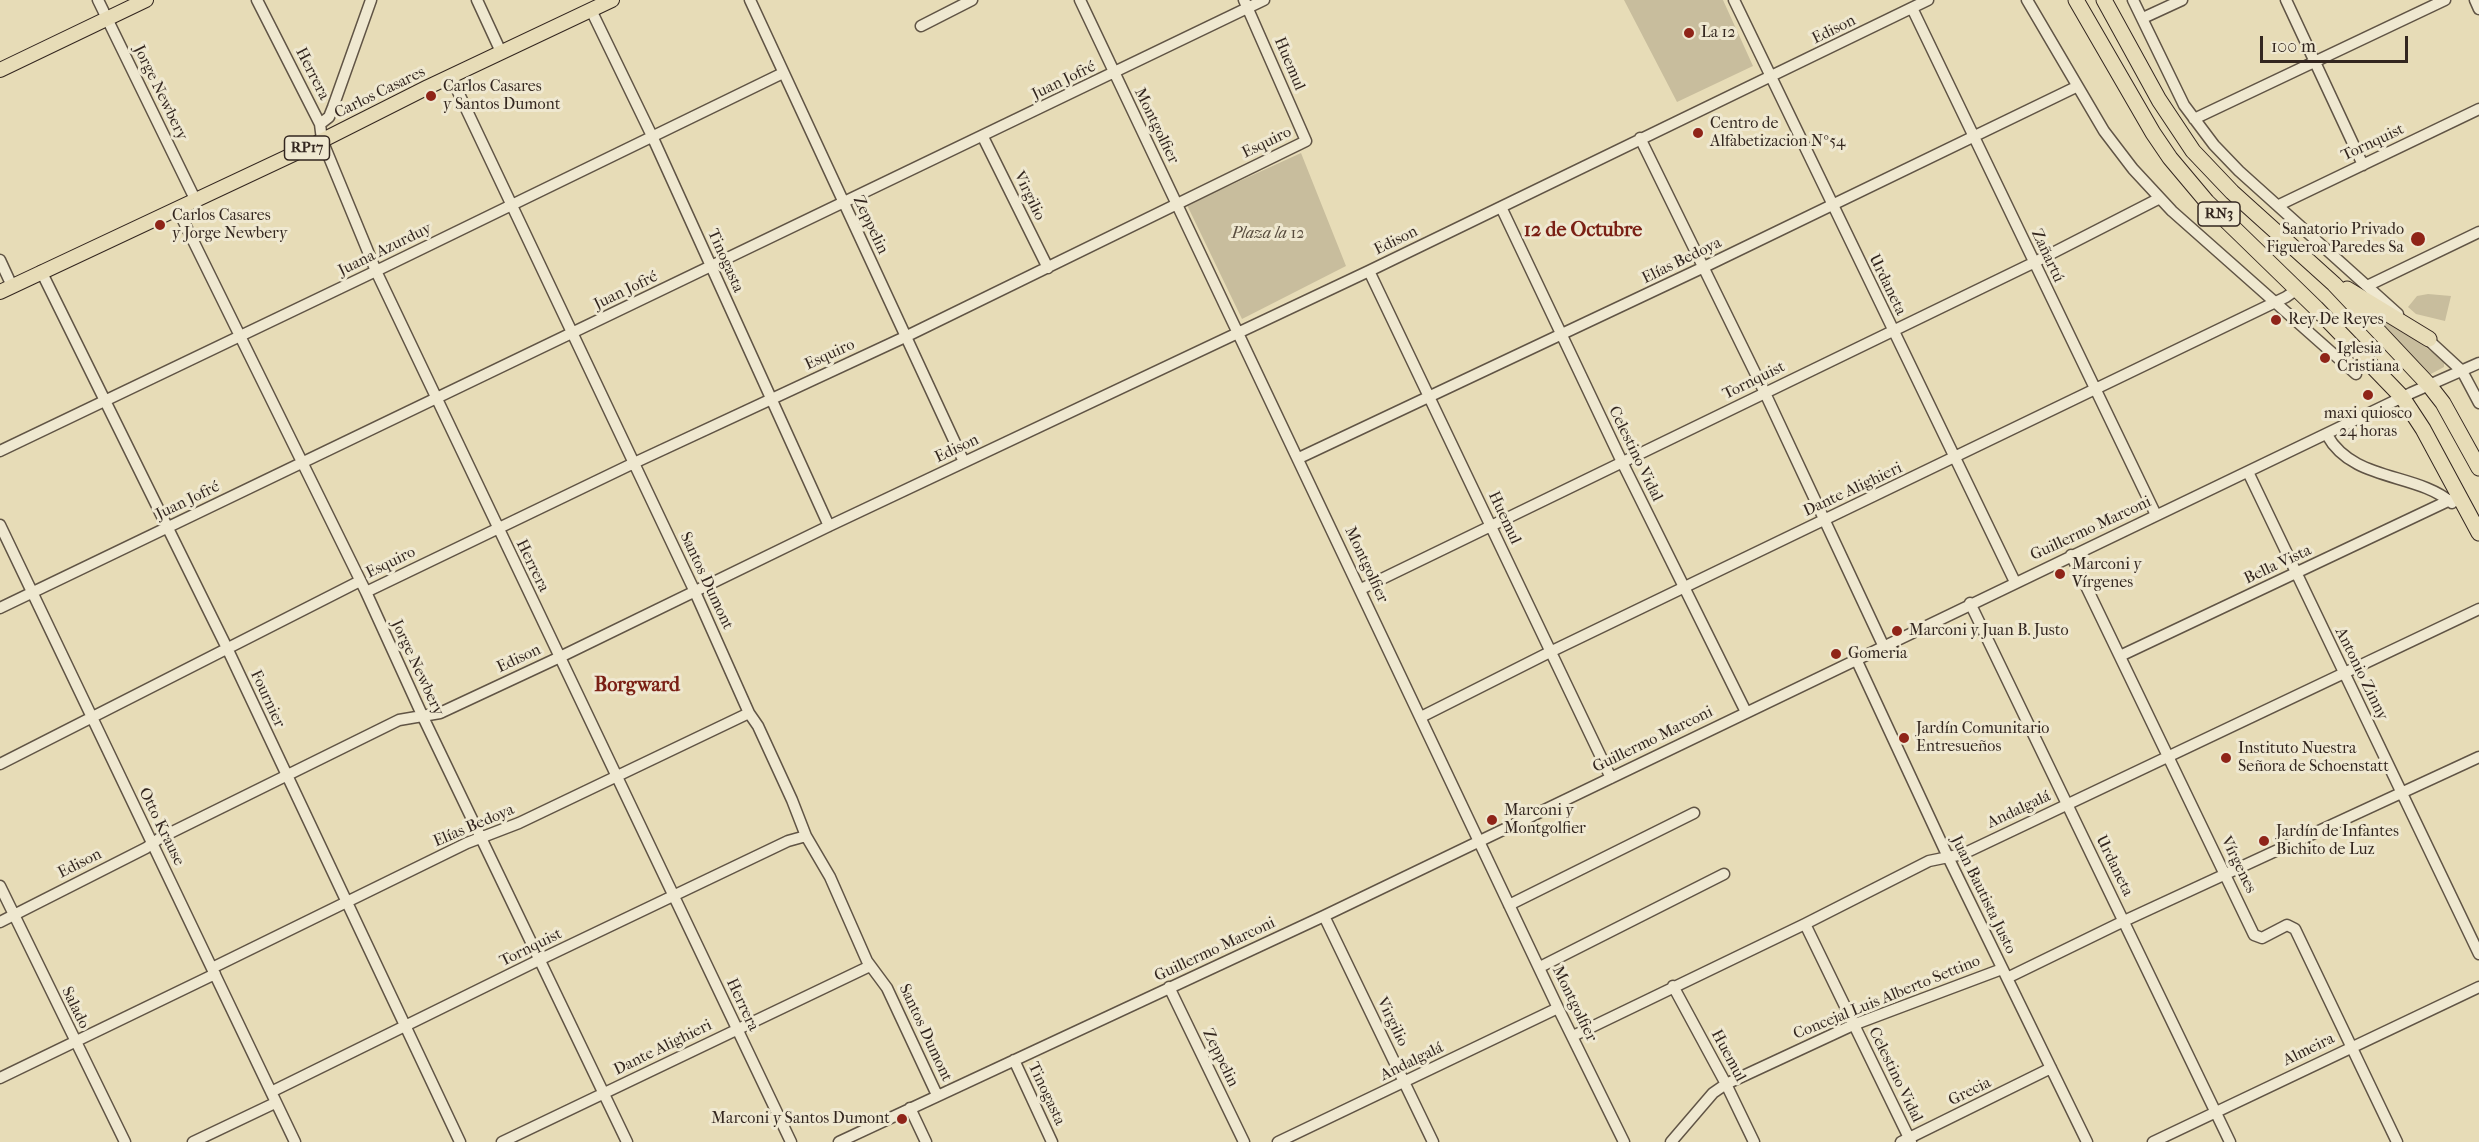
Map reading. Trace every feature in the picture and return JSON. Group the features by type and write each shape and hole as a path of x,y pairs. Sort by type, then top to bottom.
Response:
{"highway":[{"name":"RN3","path":"2076,0 2153,133 2170,158 2207,202 2402,397 2419,423 2477,529"},
{"name":"RN3","path":"2104,0 2159,100 2193,151 2232,192 2316,266 2429,385 2443,403 2479,468"},
{"path":"2316,266 2358,297 2428,339"}],"main road":[{"path":"0,70 146,0"},
{"name":"Carlos Casares","path":"6,289 612,0"}],"street":[{"name":"Jorge Newbery","path":"98,0 195,199"},
{"name":"Herrera","path":"257,0 320,124 322,140 376,272 791,1142"},
{"path":"320,124 328,117 333,107 371,0"},
{"path":"477,0 501,52"},
{"name":"Zeppelin","path":"750,0 964,462"},
{"path":"921,26 972,0"},
{"name":"Montgolfier","path":"1080,0 1239,331 1558,1008 1624,1142"},
{"name":"Juan Jofré","path":"0,608 844,202 984,137 1246,4 1264,0"},
{"name":"Urdaneta","path":"1734,0 2015,582"},
{"name":"Edison","path":"0,922 285,774 399,720 440,713 560,657 829,526 1369,271 1928,0"},
{"path":"2027,0 2076,87 2113,144 2160,198 2356,374"},
{"path":"2133,0 2178,93 2194,119 2228,160 2462,371 2479,404"},
{"path":"2143,18 2182,0"},
{"path":"2286,0 2363,165"},
{"path":"2194,119 2445,0"},
{"path":"2475,0 2479,9"},
{"name":"Huemul","path":"1246,4 1306,141"},
{"name":"Zañartú","path":"1912,8 2156,515"},
{"name":"Tinogasta","path":"591,10 652,136 829,526"},
{"name":"Juana Azurduy","path":"0,451 376,272 783,73"},
{"name":"Santos Dumont","path":"451,76 695,592 749,713 758,726 806,836 830,877 870,966 887,988 937,1095"},
{"name":"Elías Bedoya","path":"1299,458 1562,335 2076,87"},
{"name":"Tornquist","path":"2279,205 2479,109"},
{"name":"Virgilio","path":"984,137 1048,268"},
{"path":"1641,138 1765,393 1883,645"},
{"name":"Esquiro","path":"366,592 771,398 905,337 1306,141"},
{"name":"Tornquist","path":"1361,589 1893,332 2160,198"},
{"name":"Celestino Vidal","path":"1501,207 1622,462 1746,712"},
{"name":"Jorge Newbery","path":"177,208 366,592 423,717 627,1142"},
{"path":"2367,286 2479,232"},
{"path":"0,260 6,289"},
{"name":"Huemul","path":"1369,271 1611,778"},
{"name":"Fournier","path":"41,272 227,648 460,1142"},
{"name":"Dante Alighieri","path":"1421,717 1550,652 2096,390 2296,290"},
{"name":"Guillermo Marconi","path":"839,1142 1324,916 1970,603 2402,397 2479,363"},
{"path":"2326,435 2336,451 2343,455 2379,473 2450,500 2477,529"},
{"name":"Antonio Zinny","path":"2248,472 2479,954"},
{"name":"Bella Vista","path":"2121,657 2450,500"},
{"name":"Otto Krause","path":"0,525 295,1142"},
{"name":"Vírgenes","path":"2071,555 2254,935 2262,938 2287,925 2295,929 2397,1142"},
{"name":"Esquiro","path":"0,764 360,581"},
{"name":"Urdaneta","path":"1970,603 2230,1142"},
{"name":"Andalgalá","path":"1573,1036 1805,924 1929,861 1963,854 2479,609"},
{"name":"Juan Bautista Justo","path":"1856,659 1948,856 2087,1142"},
{"name":"Elías Bedoya","path":"0,1078 75,1042 347,901 481,838 512,826 749,713"},
{"name":"Concejal Luis Alberto Settino","path":"1671,1142 1713,1093 1726,1083 1853,1025 2005,974 2479,757"},
{"path":"1509,905 1694,813"},
{"name":"Tornquist","path":"193,1142 405,1026 788,841 806,836"},
{"path":"1540,967 1724,874"},
{"name":"Salado","path":"0,886 124,1142"},
{"name":"Virgilio","path":"1324,916 1433,1142"},
{"name":"Celestino Vidal","path":"1805,924 1907,1141"},
{"name":"Dante Alighieri","path":"502,1142 870,966"},
{"name":"Huemul","path":"1673,986 1726,1083 1754,1142"},
{"name":"Zeppelin","path":"1169,987 1244,1142"},
{"name":"Almeira","path":"2153,1142 2479,987"},
{"name":"Andalgalá","path":"1278,1142 1558,1008"},
{"name":"Tinogasta","path":"1014,1060 1052,1142"},
{"name":"Grecia","path":"1907,1141 2051,1068"},
{"path":"910,1108 926,1142"}],"green space":[{"name":"La 12","path":"1624,0 1723,0 1753,66 1677,102"},
{"name":"Plaza la 12","path":"1301,153 1346,266 1242,319 1187,205"},
{"path":"2428,294 2451,296 2445,321 2416,314 2408,307 2417,296"},
{"path":"2362,305 2405,332 2440,358 2444,367 2429,375"}],"place":[{"name":"La 12","path":"1689,33"},
{"name":"Carlos Casares y Santos Dumont","path":"431,96"},
{"name":"Centro de Alfabetizacion Nº54","path":"1698,133"},
{"name":"Carlos Casares y Jorge Newbery","path":"160,225"},
{"name":"Sanatorio Privado Figueroa Paredes Sa","path":"2418,239"},
{"name":"Rey De Reyes","path":"2276,320"},
{"name":"Iglesia Cristiana","path":"2325,358"},
{"name":"maxi quiosco 24 horas","path":"2368,395"},
{"name":"Marconi y Vírgenes","path":"2060,574"},
{"name":"Marconi y Juan B. Justo","path":"1897,631"},
{"name":"Gomeria","path":"1836,654"},
{"name":"Jardín Comunitario Entresueños","path":"1904,738"},
{"name":"Instituto Nuestra Señora de Schoenstatt","path":"2226,758"},
{"name":"Marconi y Montgolfier","path":"1492,820"},
{"name":"Jardín de Infantes Bichito de Luz","path":"2264,841"},
{"name":"Marconi y Santos Dumont","path":"902,1119"}],"district":[{"name":"12 de Octubre","path":"1583,231"},
{"name":"Borgward","path":"637,686"}]}
